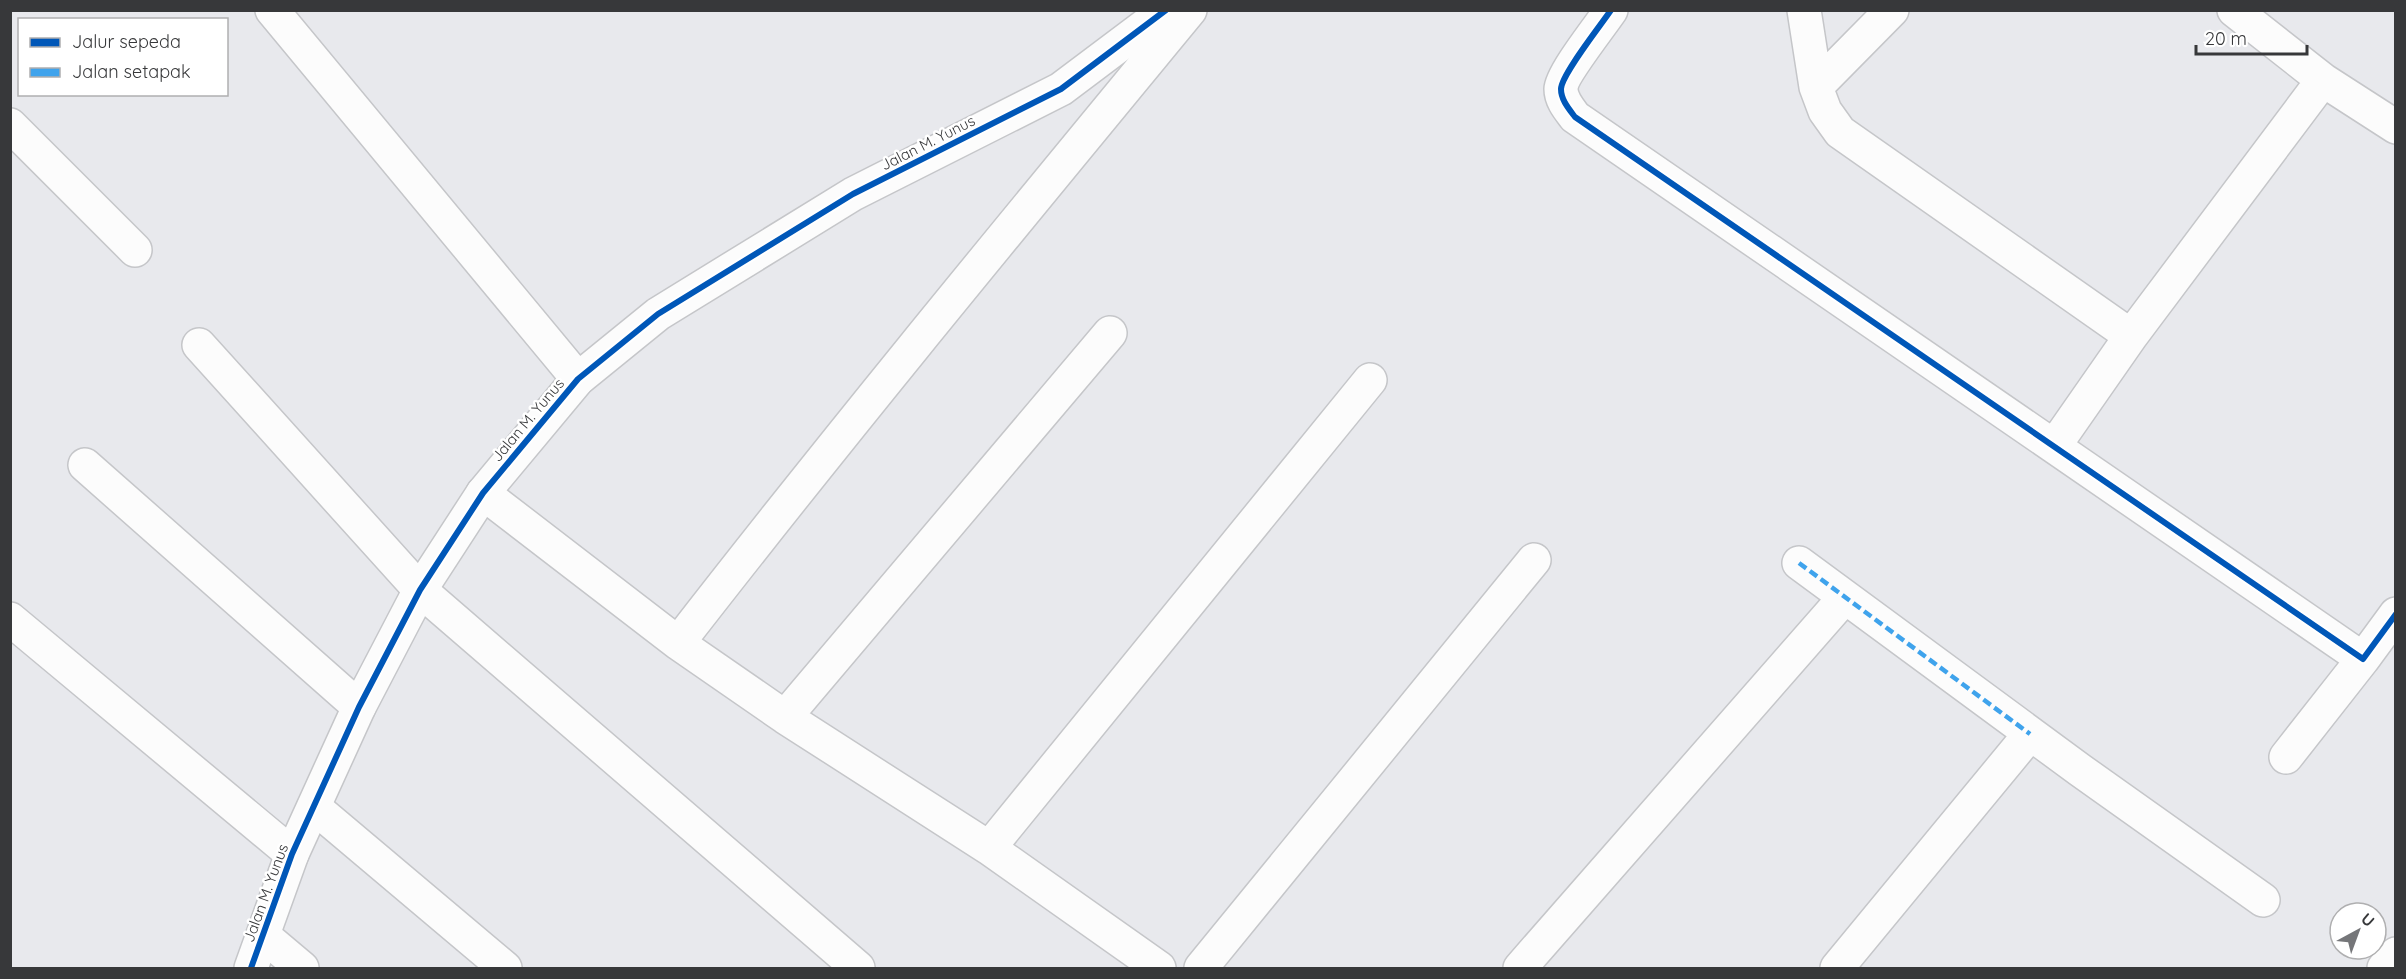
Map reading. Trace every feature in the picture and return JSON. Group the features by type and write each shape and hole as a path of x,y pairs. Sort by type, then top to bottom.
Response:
{"street":[{"name":"Jalan M. Yunus","path":"251,969 292,854 359,707 420,590 483,493 578,379 658,314 853,194 1061,89 1166,10"},
{"path":"678,643 769,526 966,282 1190,10"},
{"path":"1611,10 1561,87 1563,101 1575,117 2363,659"},
{"path":"1804,10 1816,87 1825,111 1840,132 2131,336"},
{"path":"1816,87 1892,10"},
{"path":"2234,10 2323,80 2396,127"},
{"path":"275,11 311,58 578,379"},
{"path":"2055,445 2131,336 2323,80"},
{"path":"10,125 135,250"},
{"path":"785,717 1110,333"},
{"path":"199,345 420,590 858,969"},
{"path":"989,848 1370,380"},
{"path":"84,465 359,707"},
{"path":"483,493 678,643 785,717 989,848 1159,969"},
{"path":"1202,969 1534,560"},
{"path":"1798,563 2030,734 2263,900"},
{"path":"1520,969 1845,597"},
{"path":"2286,757 2396,614"},
{"path":"10,619 292,854"},
{"path":"1837,969 2030,734"},
{"path":"314,807 505,969"},
{"path":"264,936 302,969"},
{"path":"2384,969 2396,954"}],"marked path":[{"path":"1799,563 2030,734"}],"cycle path":[{"path":"251,968 292,854 359,707 420,590 483,493 578,379 658,314 853,194 1061,89 1166,10"},
{"path":"1611,10 1574,62 1563,82 1562,97 1575,117 2363,659 2396,614"}]}
